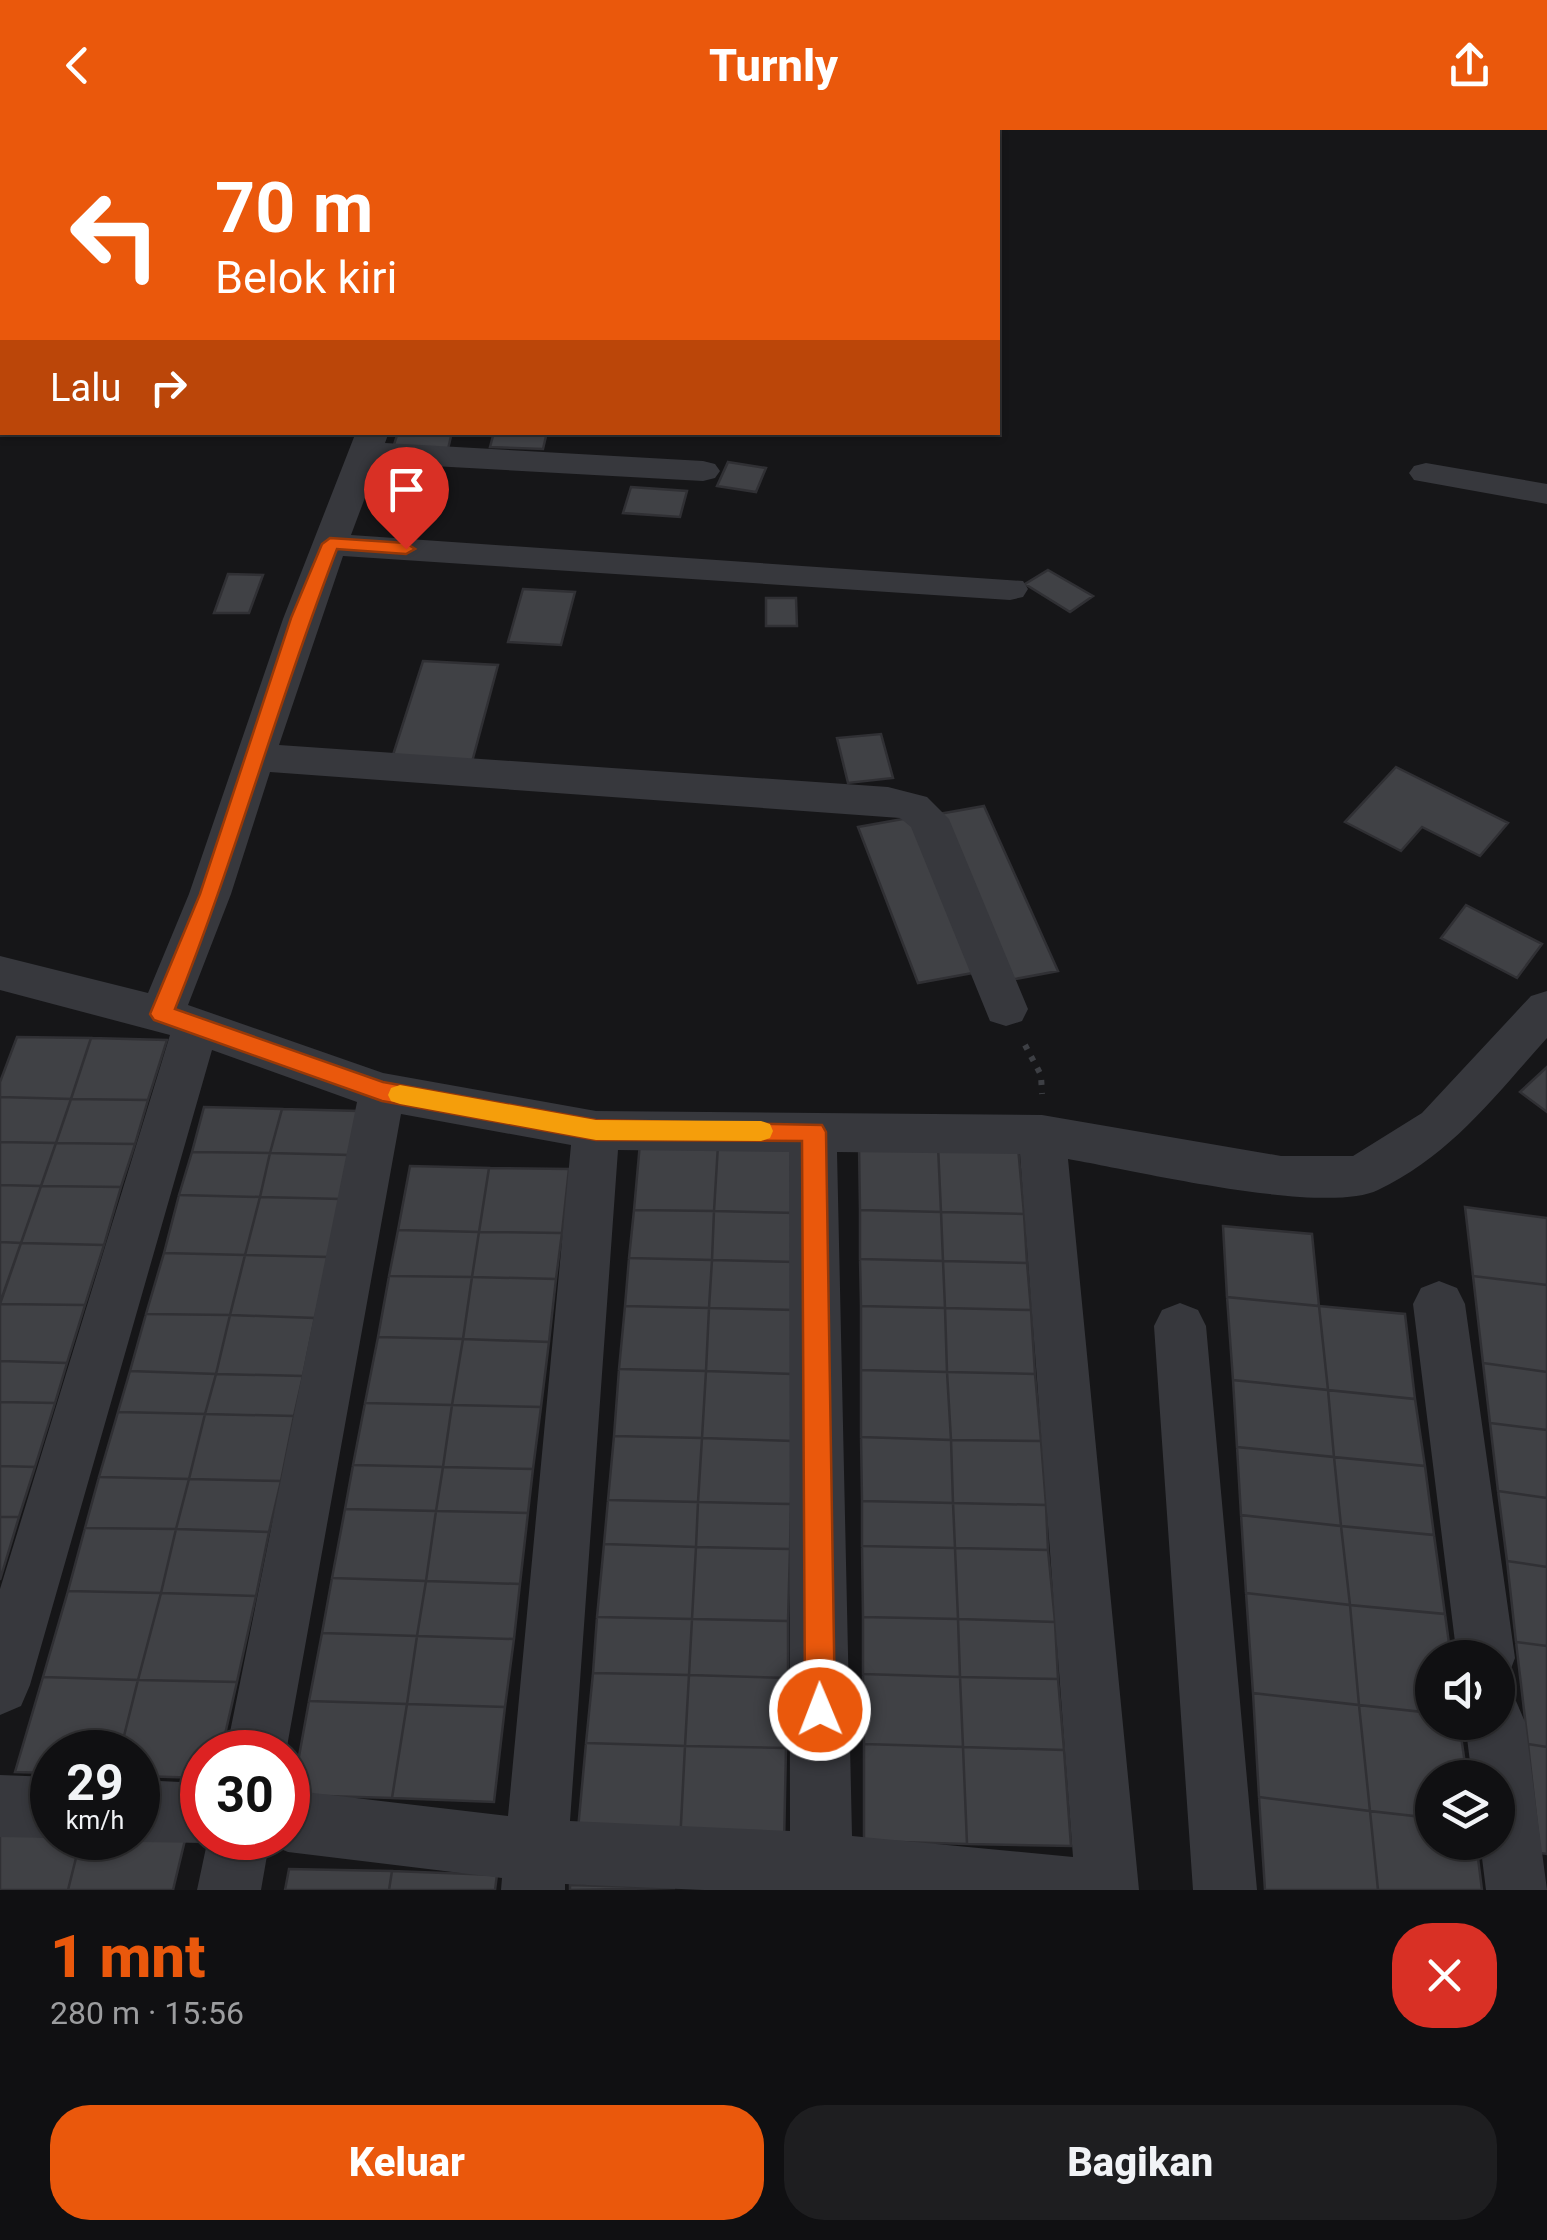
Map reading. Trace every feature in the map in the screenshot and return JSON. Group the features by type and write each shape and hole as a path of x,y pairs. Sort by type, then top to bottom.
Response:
{"street":[{"path":"0,1685 210,894 255,756 369,442 703,471"},
{"path":"1426,473 1547,494"},
{"path":"330,544 1010,589"},
{"path":"255,756 888,801 913,807 928,819 1006,1008"},
{"path":"3,981 179,1020 382,1092 596,1130 1042,1135 1281,1176 1361,1176 1439,1127 1547,1008"},
{"path":"260,1730 382,1092"},
{"path":"534,1871 596,1130"},
{"path":"814,1132 822,1877"},
{"path":"1042,1135 1107,1890"},
{"path":"1439,1304 1484,1640"},
{"path":"1180,1326 1224,1890"},
{"path":"1497,1740 1518,1890"},
{"path":"0,1806 30,1807"},
{"path":"310,1825 534,1871 822,1877 1084,1890"},
{"path":"229,1890 235,1860"}],"path":[{"path":"1006,1008 1041,1075 1042,1135"}],"building":[{"path":"397,435 451,435 448,449 393,448"},
{"path":"493,435 546,435 543,449 490,447"},
{"path":"728,462 766,468 756,492 717,486"},
{"path":"631,487 687,491 680,517 623,513"},
{"path":"1048,570 1093,596 1070,612 1025,584"},
{"path":"228,574 263,575 249,613 214,613"},
{"path":"523,589 575,592 561,645 508,642"},
{"path":"766,598 796,598 797,626 766,626"},
{"path":"423,661 498,665 472,762 392,758"},
{"path":"881,734 893,778 848,783 837,738"},
{"path":"1396,767 1508,823 1480,856 1422,827 1401,851 1345,822"},
{"path":"984,806 1058,971 1010,980 939,814"},
{"path":"914,817 978,972 918,983 858,827"},
{"path":"1466,905 1542,944 1517,978 1441,938"},
{"path":"17,1037 91,1038 71,1099 0,1097 0,1082"},
{"path":"91,1038 167,1040 148,1100 71,1099"},
{"path":"1547,1067 1547,1112 1520,1092"},
{"path":"0,1097 71,1099 56,1143 0,1142"},
{"path":"71,1099 148,1100 135,1144 56,1143"},
{"path":"204,1107 282,1109 270,1153 192,1152"},
{"path":"282,1109 359,1111 350,1155 270,1153"},
{"path":"0,1142 56,1143 41,1186 0,1185"},
{"path":"56,1143 135,1144 121,1187 41,1186"},
{"path":"640,1143 718,1145 714,1211 634,1210"},
{"path":"859,1144 938,1146 941,1212 860,1210"},
{"path":"718,1145 798,1146 797,1213 714,1211"},
{"path":"938,1146 1018,1147 1024,1214 941,1212"},
{"path":"192,1152 270,1153 260,1197 179,1195"},
{"path":"270,1153 350,1155 341,1199 260,1197"},
{"path":"410,1166 489,1168 479,1232 398,1230"},
{"path":"489,1168 569,1169 562,1233 479,1232"},
{"path":"0,1185 41,1186 21,1243 0,1242"},
{"path":"41,1186 121,1187 104,1245 21,1243"},
{"path":"179,1195 260,1197 245,1255 164,1253"},
{"path":"260,1197 341,1199 329,1257 245,1255"},
{"path":"1465,1207 1547,1218 1547,1285 1473,1276"},
{"path":"634,1210 714,1211 712,1260 629,1258"},
{"path":"860,1210 941,1212 943,1261 860,1259"},
{"path":"714,1211 797,1213 796,1262 712,1260"},
{"path":"941,1212 1024,1214 1027,1263 943,1261"},
{"path":"1223,1226 1312,1234 1319,1306 1227,1297"},
{"path":"398,1230 479,1232 472,1277 389,1276"},
{"path":"479,1232 562,1233 556,1279 472,1277"},
{"path":"0,1242 21,1243 0,1303"},
{"path":"21,1243 104,1245 85,1305 0,1304"},
{"path":"164,1253 245,1255 230,1315 146,1314"},
{"path":"245,1255 329,1257 315,1318 230,1315"},
{"path":"629,1258 712,1260 709,1308 625,1306"},
{"path":"860,1259 943,1261 945,1308 861,1306"},
{"path":"712,1260 796,1262 795,1310 709,1308"},
{"path":"943,1261 1027,1263 1031,1310 945,1308"},
{"path":"389,1276 472,1277 463,1339 378,1337"},
{"path":"1473,1276 1547,1285 1547,1372 1483,1363"},
{"path":"472,1277 556,1279 549,1342 463,1339"},
{"path":"1227,1297 1319,1306 1328,1390 1233,1380"},
{"path":"0,1304 85,1305 67,1363 0,1361"},
{"path":"625,1306 709,1308 706,1371 619,1369"},
{"path":"861,1306 945,1308 947,1372 861,1370"},
{"path":"1319,1306 1405,1314 1415,1399 1328,1390"},
{"path":"709,1308 795,1310 793,1374 706,1371"},
{"path":"945,1308 1031,1310 1035,1374 947,1372"},
{"path":"146,1314 230,1315 216,1374 130,1371"},
{"path":"230,1315 315,1318 303,1376 216,1374"},
{"path":"378,1337 463,1339 452,1405 365,1403"},
{"path":"463,1339 549,1342 541,1407 452,1405"},
{"path":"0,1361 67,1363 55,1403 0,1402"},
{"path":"1483,1363 1547,1372 1547,1430 1490,1423"},
{"path":"619,1369 706,1371 702,1438 614,1436"},
{"path":"861,1370 947,1372 951,1440 861,1437"},
{"path":"130,1371 216,1374 205,1414 118,1412"},
{"path":"706,1371 793,1374 793,1441 702,1438"},
{"path":"947,1372 1035,1374 1041,1441 951,1440"},
{"path":"216,1374 303,1376 294,1416 205,1414"},
{"path":"1233,1380 1328,1390 1334,1457 1237,1447"},
{"path":"1328,1390 1415,1399 1425,1466 1334,1457"},
{"path":"0,1402 55,1403 35,1467 0,1466"},
{"path":"365,1403 452,1405 443,1467 353,1465"},
{"path":"452,1405 541,1407 533,1469 443,1467"},
{"path":"118,1412 205,1414 189,1479 99,1477"},
{"path":"205,1414 294,1416 281,1481 189,1479"},
{"path":"1490,1423 1547,1430 1547,1498 1498,1491"},
{"path":"614,1436 702,1438 698,1502 608,1500"},
{"path":"861,1437 951,1440 953,1503 862,1501"},
{"path":"702,1438 793,1441 791,1504 698,1502"},
{"path":"951,1440 1041,1441 1046,1505 953,1503"},
{"path":"1237,1447 1334,1457 1341,1526 1241,1515"},
{"path":"1334,1457 1425,1466 1434,1535 1341,1526"},
{"path":"353,1465 443,1467 436,1511 345,1509"},
{"path":"0,1466 35,1467 19,1517 0,1517"},
{"path":"443,1467 533,1469 528,1513 436,1511"},
{"path":"99,1477 189,1479 176,1529 85,1528"},
{"path":"189,1479 281,1481 269,1532 176,1529"},
{"path":"1498,1491 1547,1498 1547,1567 1507,1561"},
{"path":"608,1500 698,1502 696,1547 604,1544"},
{"path":"862,1501 953,1503 955,1548 862,1546"},
{"path":"698,1502 791,1504 790,1549 696,1547"},
{"path":"953,1503 1046,1505 1048,1550 955,1548"},
{"path":"345,1509 436,1511 426,1581 332,1578"},
{"path":"436,1511 528,1513 520,1584 426,1581"},
{"path":"1241,1515 1341,1526 1350,1605 1246,1593"},
{"path":"0,1517 19,1517 0,1580"},
{"path":"1341,1526 1434,1535 1445,1614 1350,1605"},
{"path":"85,1528 176,1529 161,1593 68,1591"},
{"path":"176,1529 269,1532 256,1596 161,1593"},
{"path":"604,1544 696,1547 692,1619 597,1617"},
{"path":"862,1546 955,1548 958,1619 863,1617"},
{"path":"696,1547 790,1549 788,1621 692,1619"},
{"path":"955,1548 1048,1550 1055,1622 958,1619"},
{"path":"1507,1561 1547,1567 1547,1646 1516,1642"},
{"path":"332,1578 426,1581 417,1636 322,1633"},
{"path":"426,1581 520,1584 514,1639 417,1636"},
{"path":"68,1591 161,1593 138,1680 43,1677"},
{"path":"161,1593 256,1596 237,1682 138,1680"},
{"path":"1246,1593 1350,1605 1359,1705 1253,1693"},
{"path":"1350,1605 1445,1614 1449,1640 1415,1640 1415,1711 1359,1705"},
{"path":"597,1617 692,1619 689,1675 593,1673"},
{"path":"863,1617 958,1619 960,1677 863,1674"},
{"path":"692,1619 788,1621 788,1678 689,1675"},
{"path":"958,1619 1055,1622 1058,1679 960,1677"},
{"path":"322,1633 417,1636 407,1704 309,1701"},
{"path":"417,1636 514,1639 505,1707 407,1704"},
{"path":"1516,1642 1547,1646 1547,1747 1528,1744"},
{"path":"593,1673 689,1675 685,1746 586,1743"},
{"path":"863,1674 960,1677 963,1747 864,1744"},
{"path":"689,1675 788,1678 786,1748 685,1746"},
{"path":"43,1677 138,1680 126,1730 30,1730 30,1772 15,1772"},
{"path":"960,1677 1058,1679 1064,1750 963,1747"},
{"path":"138,1680 237,1682 226,1730 180,1730 180,1777 160,1777 160,1730 126,1730"},
{"path":"1253,1693 1359,1705 1370,1811 1259,1797"},
{"path":"309,1701 407,1704 392,1798 310,1796 310,1730 304,1730"},
{"path":"407,1704 505,1707 494,1802 392,1798"},
{"path":"1359,1705 1415,1711 1415,1740 1462,1740 1464,1760 1415,1760 1415,1816 1370,1811"},
{"path":"586,1743 685,1746 680,1843 577,1840"},
{"path":"864,1744 963,1747 967,1844 864,1841"},
{"path":"1528,1744 1547,1747 1547,1854 1540,1853"},
{"path":"685,1746 786,1748 784,1845 680,1843"},
{"path":"963,1747 1064,1750 1071,1846 967,1844"},
{"path":"1259,1797 1370,1811 1378,1890 1265,1890"},
{"path":"1370,1811 1415,1816 1415,1860 1478,1860 1482,1890 1378,1890"},
{"path":"0,1834 30,1835 30,1860 76,1860 68,1890 0,1890"},
{"path":"160,1840 180,1840 173,1890 68,1890 76,1860 160,1860"},
{"path":"289,1869 392,1871 389,1890 285,1890"},
{"path":"392,1871 497,1875 495,1890 389,1890"},
{"path":"570,1885 675,1888 570,1890"}],"slow traffic":[{"path":"400,1095 596,1130 761,1131"}],"route":[{"path":"406,549 330,544 301,618 210,894 162,1014 382,1092 596,1130 814,1132 820,1710"}]}
